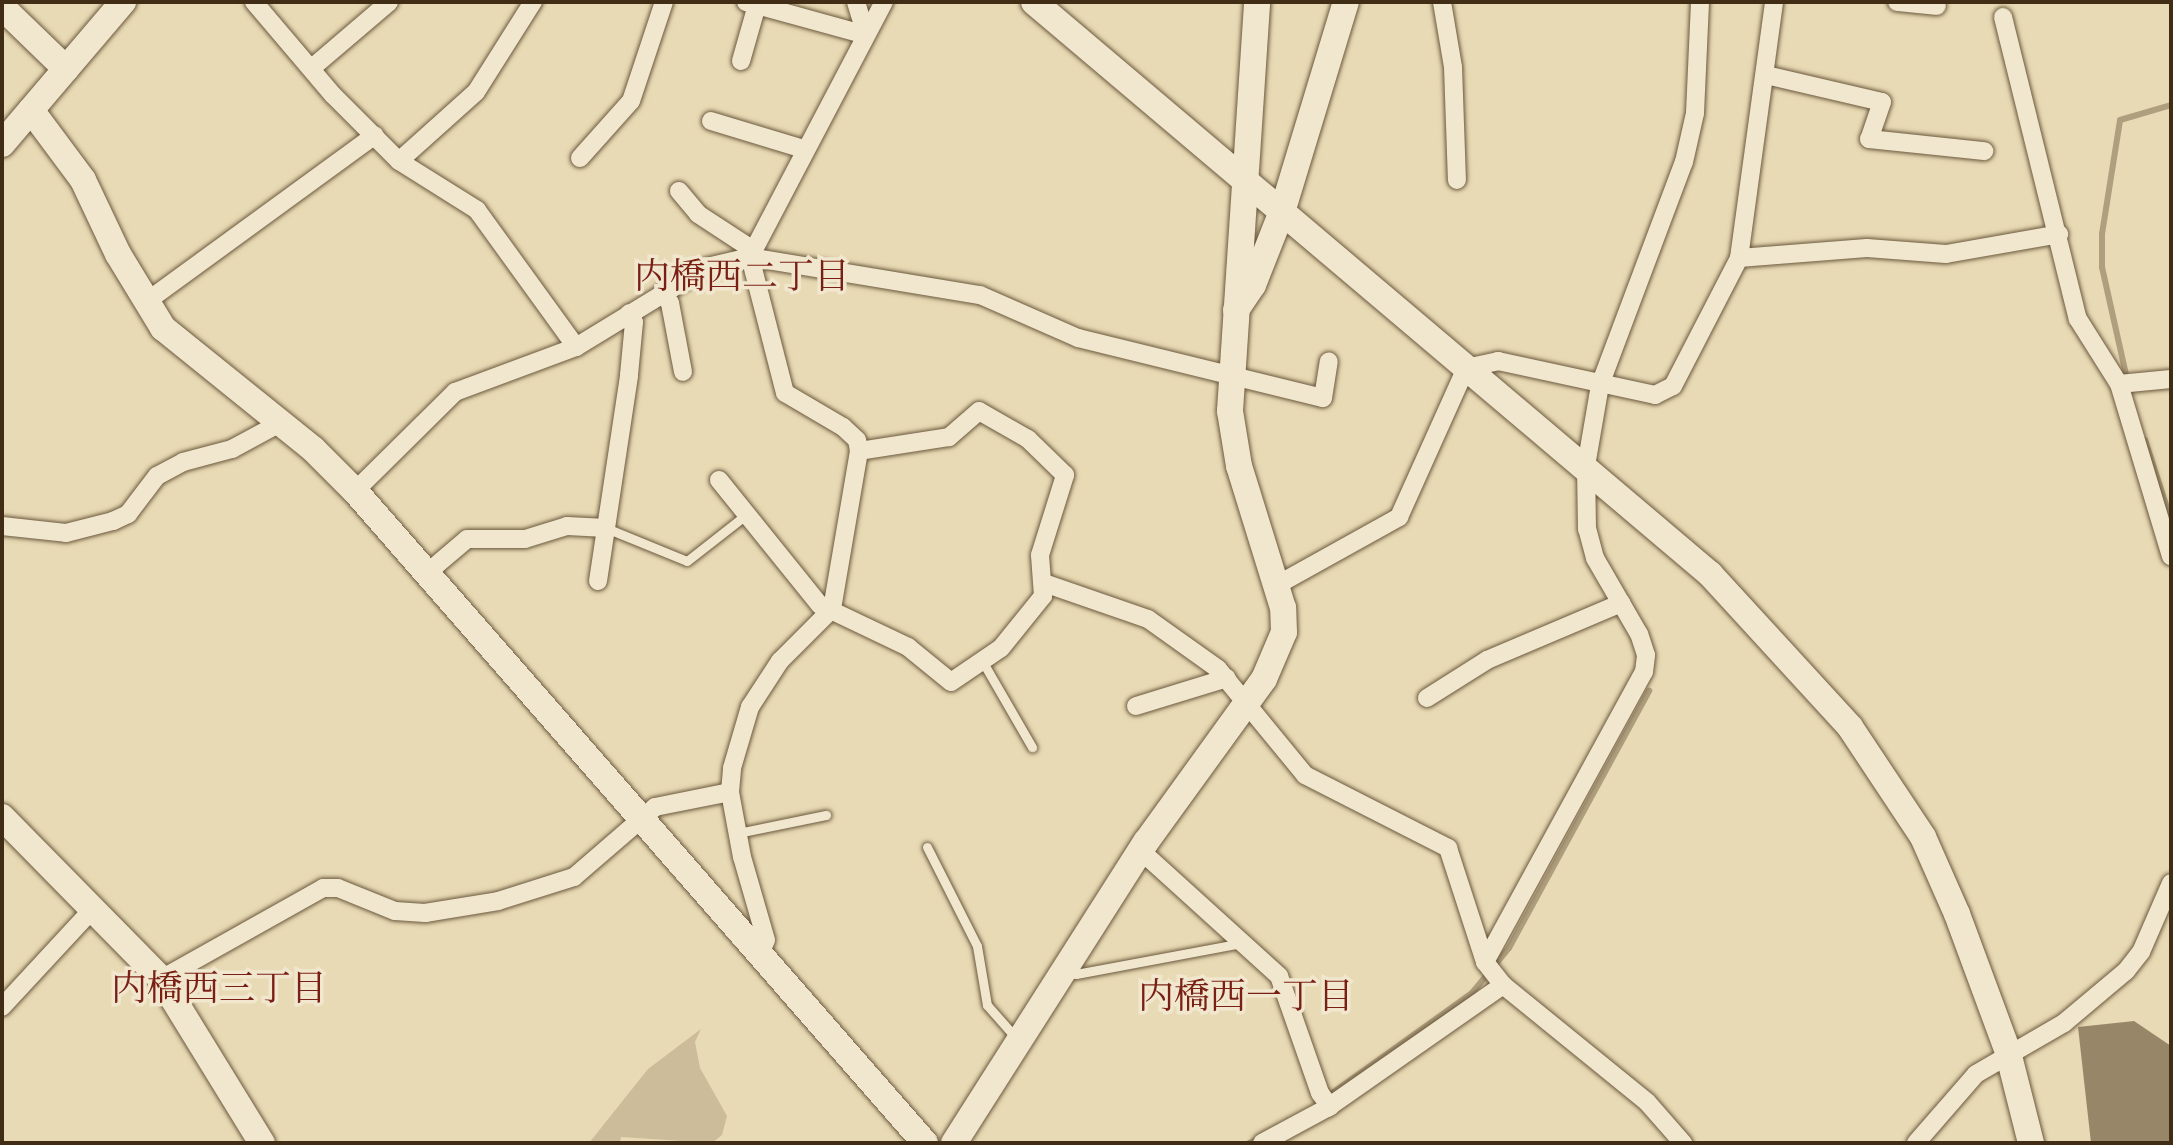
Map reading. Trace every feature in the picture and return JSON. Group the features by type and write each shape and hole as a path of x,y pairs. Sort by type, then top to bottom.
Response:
{"street":[{"path":"2,144 123,2"},
{"path":"254,2 313,67 333,95 399,161 477,210 576,347"},
{"path":"313,67 389,2"},
{"path":"399,161 476,92 533,2"},
{"path":"580,158 631,101 664,2"},
{"path":"856,2 866,35"},
{"path":"759,957 766,940 730,792 750,707 780,661 832,609 859,451 857,440 843,427 785,393 752,254 804,149 884,2"},
{"path":"1034,2 1245,176 1710,574 1850,727 1923,837 1974,953 2008,1052 2031,1143"},
{"path":"954,1143 1140,850 1277,660 1284,632 1277,585 1239,466 1229,371 1257,2"},
{"path":"1234,312 1253,285 1283,209 1346,2"},
{"path":"1442,2 1453,67 1457,180"},
{"path":"1485,962 1644,672 1646,655 1595,558 1587,529 1586,466 1600,385 1684,162 1695,113 1700,2"},
{"path":"1466,368 1498,361 1655,395 1673,386 1739,258 1774,2"},
{"path":"1897,2 1937,6"},
{"path":"741,61 751,4 866,35"},
{"path":"2,7 66,69"},
{"path":"2003,17 2078,319 2119,384 2171,556"},
{"path":"1766,75 1882,102 1869,139 1984,151"},
{"path":"31,110 83,180 146,302 163,328 280,423 355,491 642,824 925,1143"},
{"path":"711,121 804,149"},
{"path":"146,302 375,135"},
{"path":"679,191 698,214 752,254"},
{"path":"1739,258 1867,248 1946,254 2059,234"},
{"path":"355,491 455,392 576,347 707,267 752,254 980,295 1078,338 1229,371 1323,398 1329,361"},
{"path":"663,292 670,303 683,372"},
{"path":"598,581 633,335 629,313"},
{"path":"1277,585 1399,517 1466,368"},
{"path":"2119,384 2171,379"},
{"path":"719,480 820,605 908,647 951,682 1001,648 1033,614 1044,583 1040,555 1065,475 1028,439 979,411 949,437 859,451"},
{"path":"2,526 66,533 113,521 128,514 157,476 183,462 232,449 280,423"},
{"path":"427,573 467,539 525,539 567,526 606,528"},
{"path":"1044,583 1148,619 1227,678 1305,775 1354,804 1434,836 1448,848 1485,962 1503,985 1647,1102 1683,1143"},
{"path":"1427,698 1487,660 1621,603"},
{"path":"1136,706 1227,678"},
{"path":"161,979 323,888 338,888 395,911 425,913 498,901 574,877 642,824 655,807 730,792"},
{"path":"2,817 161,979 262,1143"},
{"path":"1140,850 1242,942 1288,990 1320,1093 1330,1107"},
{"path":"1916,1143 1976,1074 2008,1052 2029,1046 2064,1023 2126,971 2141,952 2171,883"},
{"path":"2,1007 91,911"},
{"path":"1262,1143 1330,1107 1503,985"}],"lane":[{"path":"606,528 687,561 747,514"},
{"path":"981,659 1032,747"},
{"path":"738,833 826,815"},
{"path":"927,847 977,946 987,1005 1019,1041"},
{"path":"1066,968 1076,974 1242,942"}],"shaded area":[{"path":"701,1029 695,1042 700,1068 727,1116 722,1135 712,1143 621,1137 620,1143 589,1143 648,1069"}],"building":[{"path":"2134,1021 2171,1046 2171,1143 2091,1143 2078,1027"}],"waterway":[{"path":"2127,379 2102,267 2102,234 2120,120 2171,105"},
{"path":"2145,440 2171,520"},
{"path":"1331,1094 1472,993 1509,948 1649,691"},
{"path":"1249,1143 1260,1138"}],"district":[{"name":"内橋西二丁目","path":"742,277"},
{"name":"内橋西三丁目","path":"219,989"},
{"name":"内橋西一丁目","path":"1246,997"}]}
